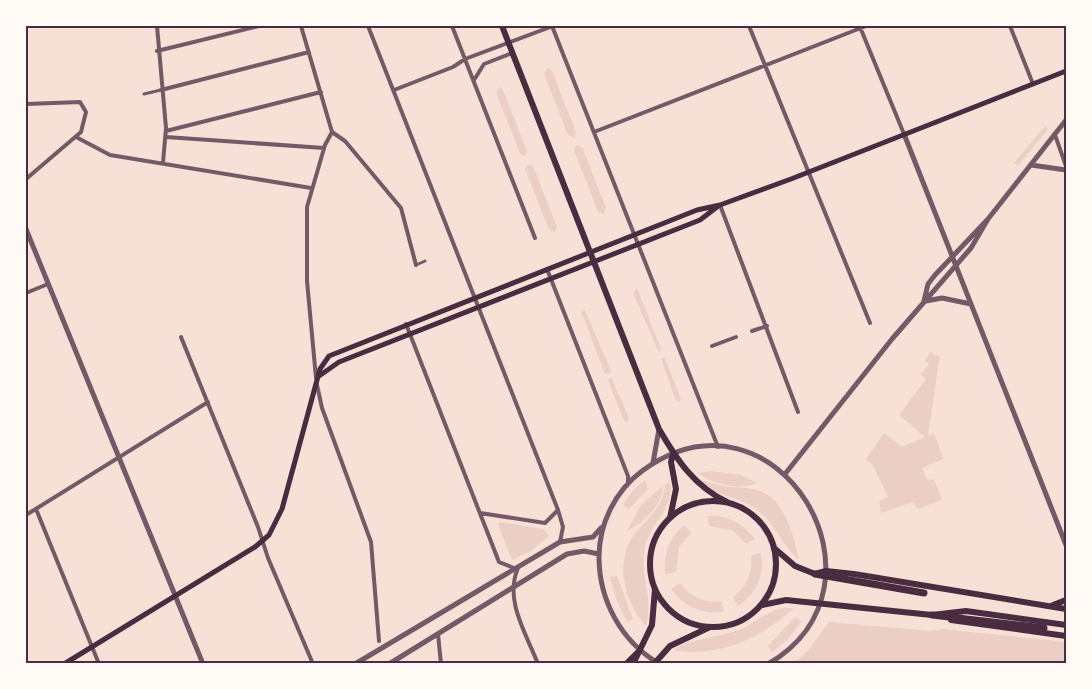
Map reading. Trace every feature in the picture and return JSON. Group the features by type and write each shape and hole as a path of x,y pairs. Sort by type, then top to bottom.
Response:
{"highway":[{"path":"815,574 924,593"},
{"path":"932,615 1044,628"}],"main road":[{"path":"502,26 659,429 673,454 696,483 757,518 774,547 795,566 815,574"},
{"path":"64,663 263,541 277,523 282,509 323,363 335,352 634,234 697,210 720,205 1066,71"},
{"path":"319,376 339,362 409,333 700,220 720,205"},
{"path":"633,663 652,625 655,585 651,566 653,546 670,518 676,489 671,462 673,454"},
{"path":"670,518 696,503 727,502"},
{"path":"759,607 774,579 774,547"},
{"path":"825,574 1066,609"},
{"path":"655,585 665,603 680,617 699,625 712,626"},
{"path":"656,663 680,640 712,626 738,621 759,607 780,600 932,615 966,623 1058,635 1066,634"},
{"path":"1050,606 1066,600"},
{"path":"932,615 966,611 1066,625"},
{"path":"626,663 640,651"}],"street":[{"path":"157,26 157,51 166,131 163,163"},
{"path":"157,51 259,26"},
{"path":"301,26 332,132 345,141 401,208 416,265 425,261"},
{"path":"368,26 558,510 563,527 560,542"},
{"path":"452,26 535,238"},
{"path":"394,90 453,67 465,59 553,26 717,447"},
{"path":"749,26 870,323"},
{"path":"594,132 866,26"},
{"path":"1010,26 1033,84"},
{"path":"859,27 904,134 1066,545"},
{"path":"144,94 309,52"},
{"path":"473,81 484,64 512,52"},
{"path":"166,131 321,92"},
{"path":"26,104 82,103 86,110 85,123 76,136 26,179"},
{"path":"923,302 928,285 951,257 988,219 1066,120"},
{"path":"332,132 324,148 307,207 307,268 316,383 322,408 372,542 380,640"},
{"path":"1031,165 1066,168 1054,135"},
{"path":"76,136 106,154 311,188"},
{"path":"166,137 324,148"},
{"path":"720,205 798,412"},
{"path":"785,474 923,302 971,248 988,219"},
{"path":"26,229 203,663"},
{"path":"546,268 628,476 627,485"},
{"path":"26,293 48,284"},
{"path":"923,302 942,298 971,304"},
{"path":"405,323 499,562 517,567"},
{"path":"752,331 767,326"},
{"path":"181,337 314,663"},
{"path":"712,346 736,337"},
{"path":"26,515 208,402"},
{"path":"652,464 657,455 659,429"},
{"path":"355,663 560,542 570,538 593,537 627,485 652,464 673,454 717,447 736,449 763,458 785,474 805,498 817,521 825,546 825,574 818,603 803,633 789,649 768,663"},
{"path":"36,509 99,663"},
{"path":"480,513 545,523 558,510"},
{"path":"604,521 599,554 600,575 609,606 624,635 656,663"},
{"path":"391,662 571,552 584,551 599,554"},
{"path":"517,567 512,588 513,601 538,663"},
{"path":"438,634 441,663"}],"shaded area":[{"path":"547,68 552,71 576,132 574,138 568,135 544,74"},
{"path":"500,87 527,151 525,156 520,154 496,92"},
{"path":"1045,126 1048,129 1018,166 1014,163"},
{"path":"576,145 582,147 606,208 604,214 598,212 574,150"},
{"path":"528,164 533,166 557,227 555,232 549,230 525,169"},
{"path":"637,288 661,349 659,353 633,293"},
{"path":"585,310 611,371 609,374 605,374 581,311"},
{"path":"931,352 936,356 940,355 928,435 934,433 943,459 922,468 928,481 934,479 942,500 918,509 913,502 881,513 879,501 888,497 874,467 866,459 884,433 902,447 925,437 899,415 926,379 921,374 929,364 925,360"},
{"path":"661,358 665,358 681,400 679,402 675,399"},
{"path":"611,377 629,418 627,422 624,421 608,380"},
{"path":"712,471 740,475 758,483 743,486 727,485 697,473"},
{"path":"645,480 648,489 629,509 623,505 633,490"},
{"path":"702,480 721,486 764,492 780,507 790,527 799,560 787,548 763,514 750,505 713,490"},
{"path":"670,482 669,500 645,546 644,566 648,605 646,626 632,606 627,594 623,570 624,558 634,535 658,506 665,485"},
{"path":"663,486 656,507 627,531 641,505"},
{"path":"708,516 734,521 755,539 746,544 733,531 709,526"},
{"path":"500,522 543,529 549,536 531,551 512,560 498,524"},
{"path":"684,525 691,533 679,547 676,572 665,574 668,547 674,535"},
{"path":"761,553 762,569 758,583 750,596 738,606 733,597 748,579 751,555"},
{"path":"617,576 633,619 627,622 617,601 610,577"},
{"path":"680,583 698,598 721,601 724,612 708,612 688,605 671,589"},
{"path":"782,608 794,608 767,629 738,644 707,651 673,650 696,641 736,631"},
{"path":"795,617 802,621 787,640 772,652 768,646"},
{"path":"829,622 931,631 943,629 1066,642 1066,663 793,663 806,653"}]}
